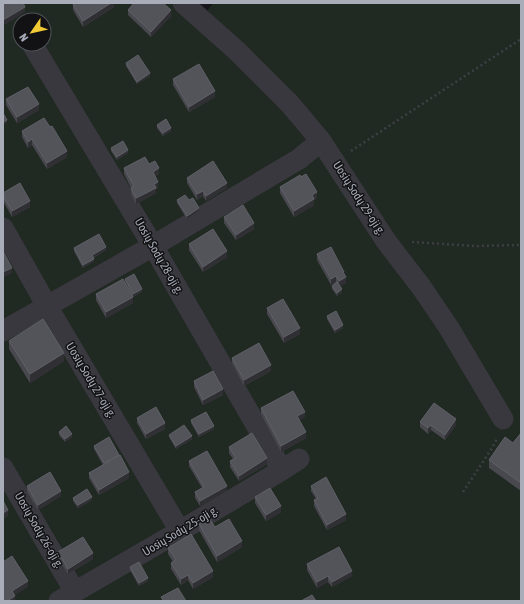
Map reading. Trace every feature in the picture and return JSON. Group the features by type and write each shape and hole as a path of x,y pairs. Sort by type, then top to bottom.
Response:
{"street":[{"name":"Uosių Sodų 29-oji g.","path":"183,3 237,51 290,104 321,141 386,241 449,328 503,419"},
{"name":"Uosių Sodų 28-oji g.","path":"37,52 153,246 290,464"},
{"path":"3,331 153,246 299,159 321,141"},
{"name":"Uosių Sodų 27-oji g.","path":"3,228 47,306 180,531"},
{"name":"Uosių Sodų 25-oji g.","path":"67,597 290,464"},
{"name":"Uosių Sodų 26-oji g.","path":"3,468 67,597"}],"path":[{"path":"335,161 521,39"},
{"path":"386,241 474,246 521,245"},
{"path":"462,492 492,448 500,433 503,419"}],"shaded area":[{"path":"3,3 192,3 205,14 213,3 521,3 521,601 3,601"}],"building":[{"path":"3,3 23,3 25,7 17,12 12,12 12,15 3,20"},
{"path":"75,3 111,3 83,21 73,5"},
{"path":"134,3 163,3 171,10 151,32 128,10"},
{"path":"138,55 150,73 137,82 126,63"},
{"path":"199,64 215,91 189,107 173,79"},
{"path":"28,87 39,104 17,117 6,99"},
{"path":"3,113 7,120 3,122"},
{"path":"44,118 50,127 52,126 67,151 47,163 32,139 28,142 22,131"},
{"path":"166,119 171,128 163,133 157,125"},
{"path":"123,141 128,150 117,157 111,148"},
{"path":"145,157 149,164 155,161 159,168 153,172 158,182 154,184 156,188 136,198 131,188 134,186 124,168"},
{"path":"213,161 227,183 206,196 203,191 197,194 187,178"},
{"path":"306,174 317,192 312,195 314,199 294,211 280,187 300,175 301,177"},
{"path":"20,183 30,201 12,211 3,196 3,193"},
{"path":"185,195 189,200 193,198 199,208 187,216 177,200"},
{"path":"243,205 254,223 236,235 224,217"},
{"path":"213,229 227,251 203,267 189,244"},
{"path":"99,234 106,247 92,255 94,259 83,265 74,248"},
{"path":"331,247 346,277 339,281 336,276 331,279 317,254"},
{"path":"3,251 12,268 3,272"},
{"path":"134,274 142,289 133,294 125,279"},
{"path":"123,279 133,297 106,312 96,294"},
{"path":"337,282 342,289 337,293 332,286"},
{"path":"283,299 300,328 284,337 267,308"},
{"path":"336,311 343,325 335,330 327,316"},
{"path":"43,319 64,353 30,374 9,341"},
{"path":"259,343 271,365 244,380 232,358"},
{"path":"213,371 223,389 203,400 194,381"},
{"path":"293,391 305,412 297,416 306,432 281,446 261,408"},
{"path":"434,403 456,419 445,435 431,425 428,428 420,422"},
{"path":"156,407 165,423 146,434 137,418"},
{"path":"206,412 214,426 199,434 191,420"},
{"path":"184,425 192,436 176,446 169,435"},
{"path":"66,426 72,434 65,439 59,432"},
{"path":"252,433 267,458 239,476 230,461 236,458 229,447"},
{"path":"521,433 521,483 489,460 505,437 513,443"},
{"path":"109,437 119,455 104,463 94,446"},
{"path":"207,451 227,486 200,501 195,492 204,487 189,461"},
{"path":"120,455 129,472 99,490 89,473"},
{"path":"50,472 61,491 38,505 27,486"},
{"path":"326,477 346,514 327,525 314,500 318,498 311,486"},
{"path":"270,488 281,506 266,515 255,497"},
{"path":"87,489 92,497 78,505 73,498"},
{"path":"3,501 8,510 3,513"},
{"path":"209,518 215,527 229,519 242,541 217,556 199,524"},
{"path":"191,534 213,571 193,583 188,575 181,579 171,563 176,560 168,548"},
{"path":"83,537 93,553 68,569 58,552"},
{"path":"339,547 352,571 332,582 328,576 317,582 307,564"},
{"path":"12,556 28,581 12,591 15,596 7,601 3,601 3,562"},
{"path":"139,562 148,578 139,583 130,567"},
{"path":"178,588 186,601 160,601 163,600 161,597"},
{"path":"312,595 316,601 301,601"}]}
